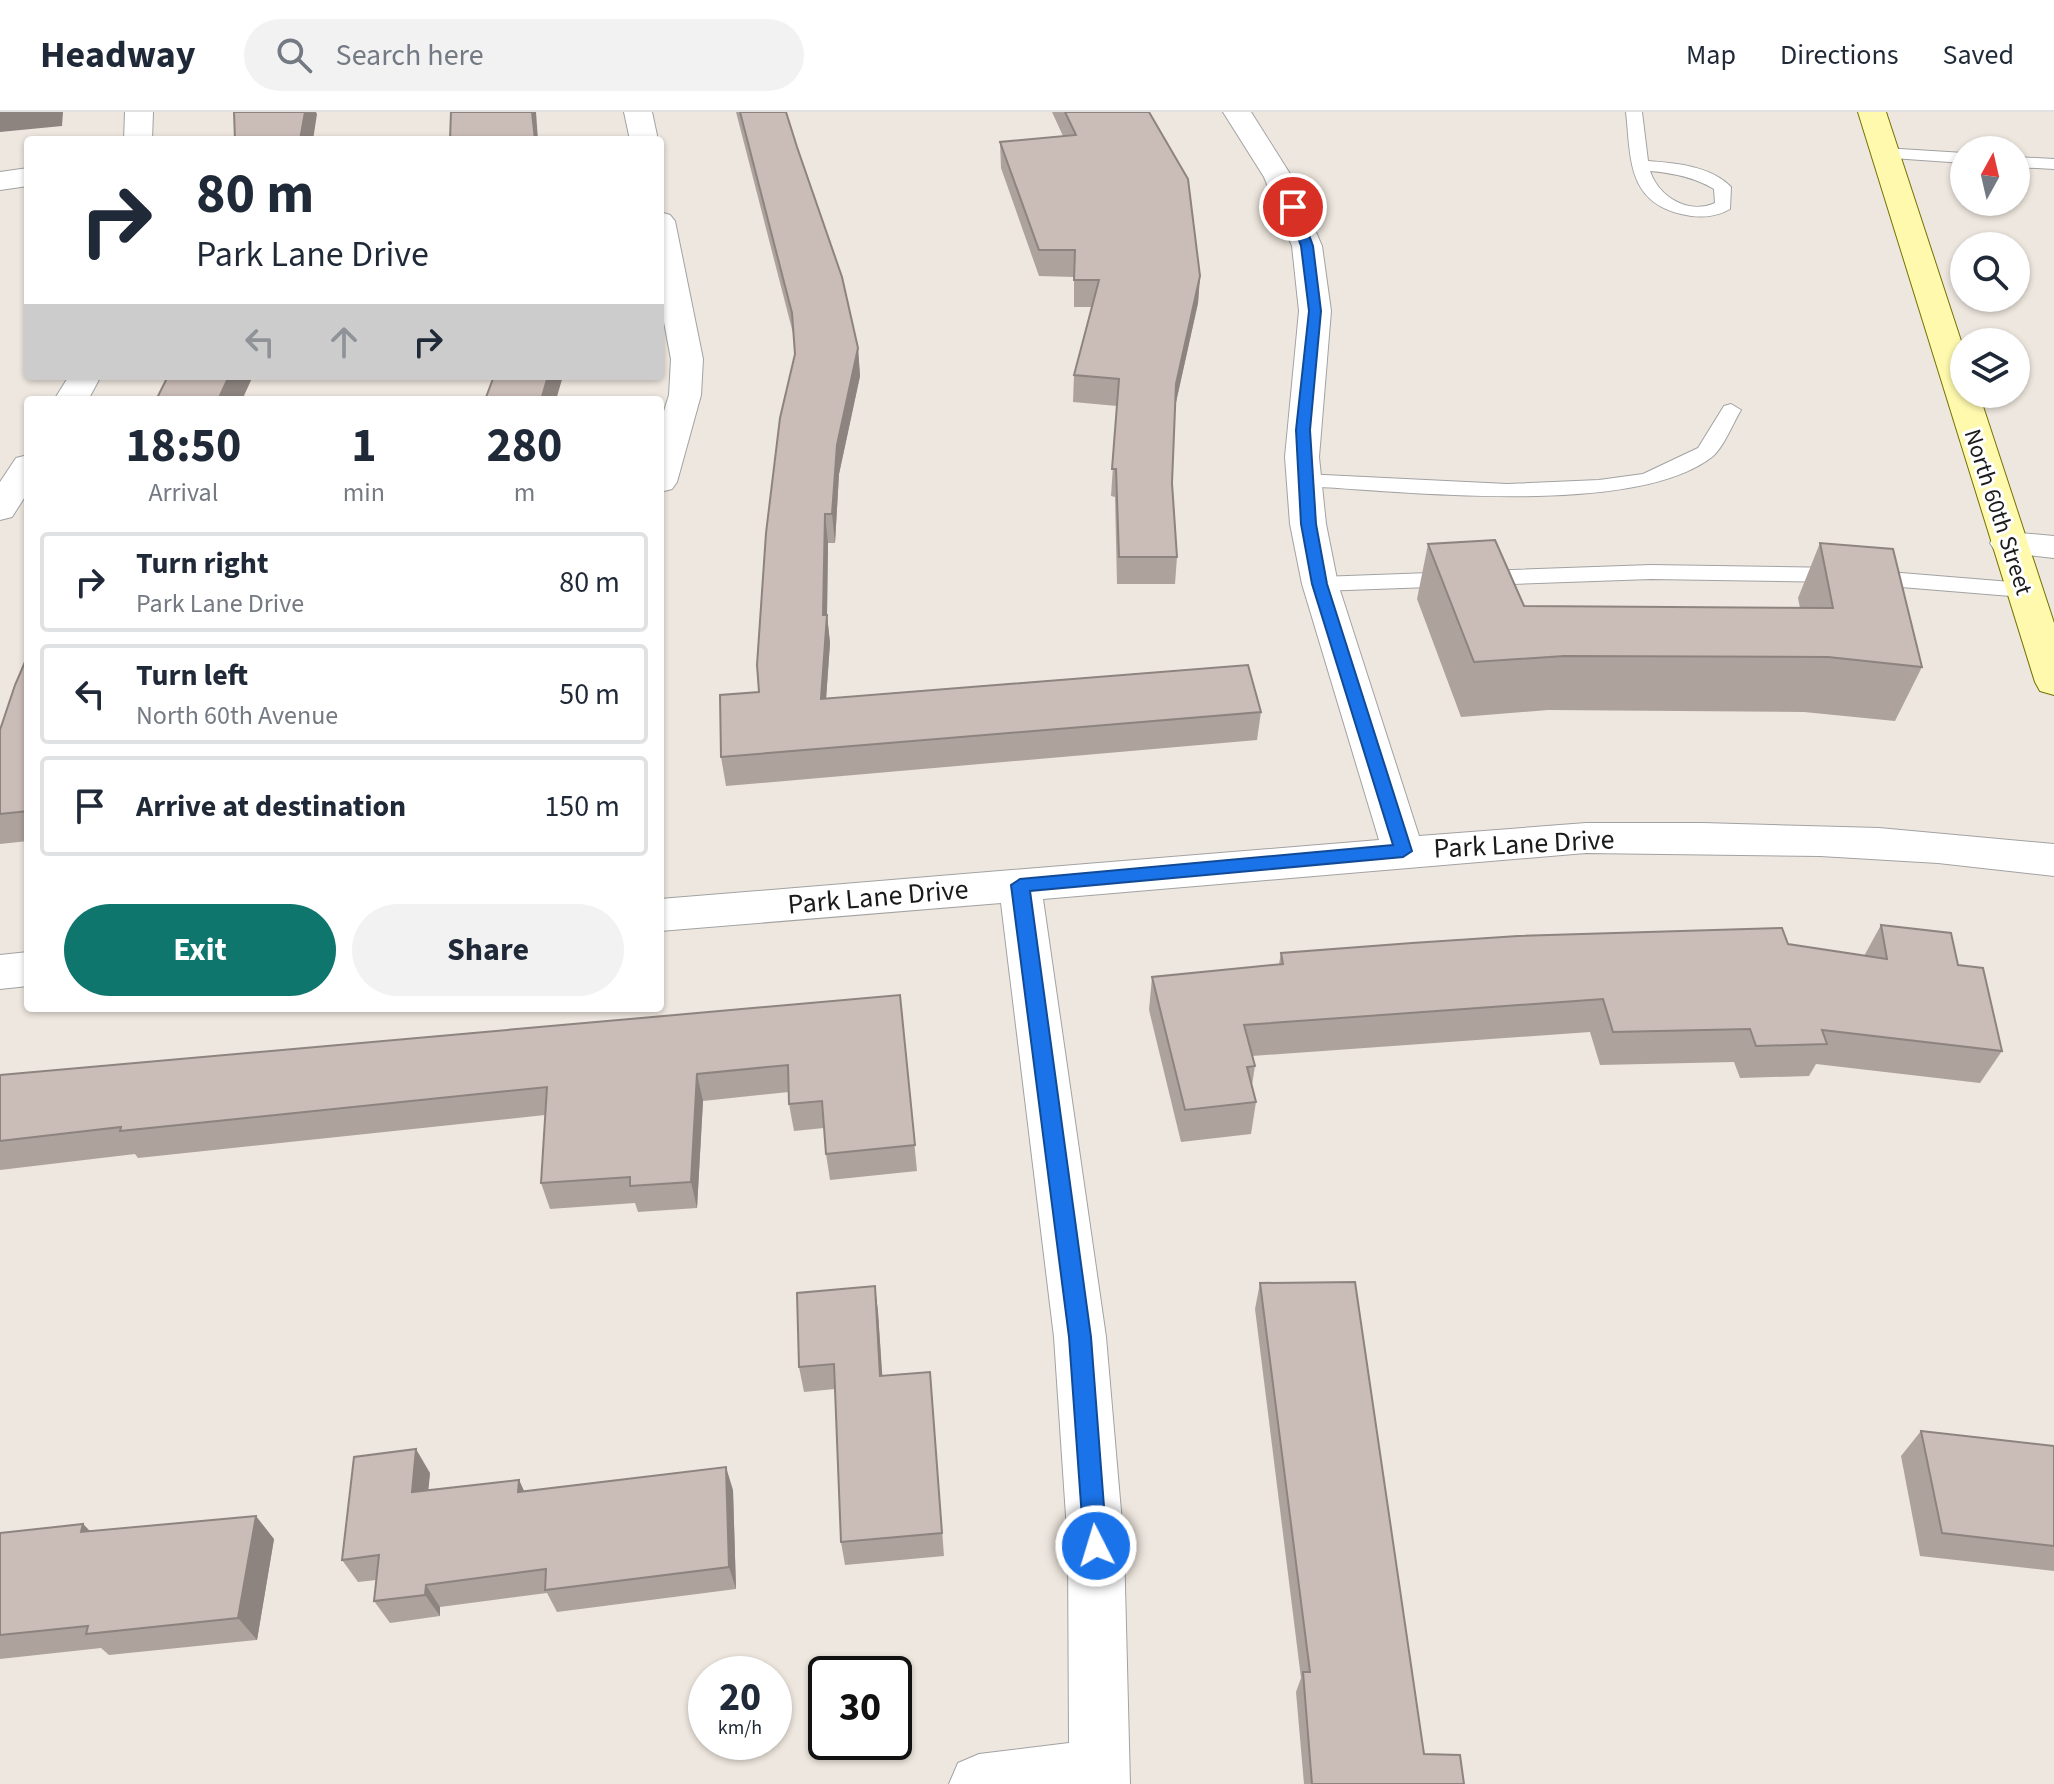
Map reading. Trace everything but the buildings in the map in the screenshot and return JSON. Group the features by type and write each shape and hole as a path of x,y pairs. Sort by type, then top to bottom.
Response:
{"main road":[{"name":"North 60th Street","path":"1872,112 2054,682"}],"street":[{"path":"138,136 139,112"},
{"path":"638,112 643,136"},
{"path":"1237,112 1278,177 1307,246 1315,311 1304,403 1304,480 1320,584 1403,851"},
{"path":"0,181 24,178"},
{"path":"664,241 687,359 685,395 664,468"},
{"path":"0,509 24,471"},
{"path":"2008,543 2054,547"},
{"name":"Park Lane Drive","path":"664,915 1586,838 1729,837 2004,853 2054,860"},
{"path":"979,1784 1100,1777 1096,1546 1080,1337 1020,885"},
{"path":"0,972 24,969"}],"lane":[{"path":"1634,112 1642,165 1647,190 1669,207 1716,211 1724,205 1722,187 1706,176 1689,170 1642,165"},
{"path":"1884,153 1950,157"},
{"path":"2030,163 2054,164"},
{"path":"1304,480 1507,490 1599,486 1648,479 1706,452 1731,410"},
{"path":"1320,584 1651,572 1840,575 2023,590"}],"route":[{"path":"1096,1546 1080,1337 1020,885 1403,851 1320,584 1308,524 1302,457 1304,403 1315,311 1307,246 1293,207"}]}
